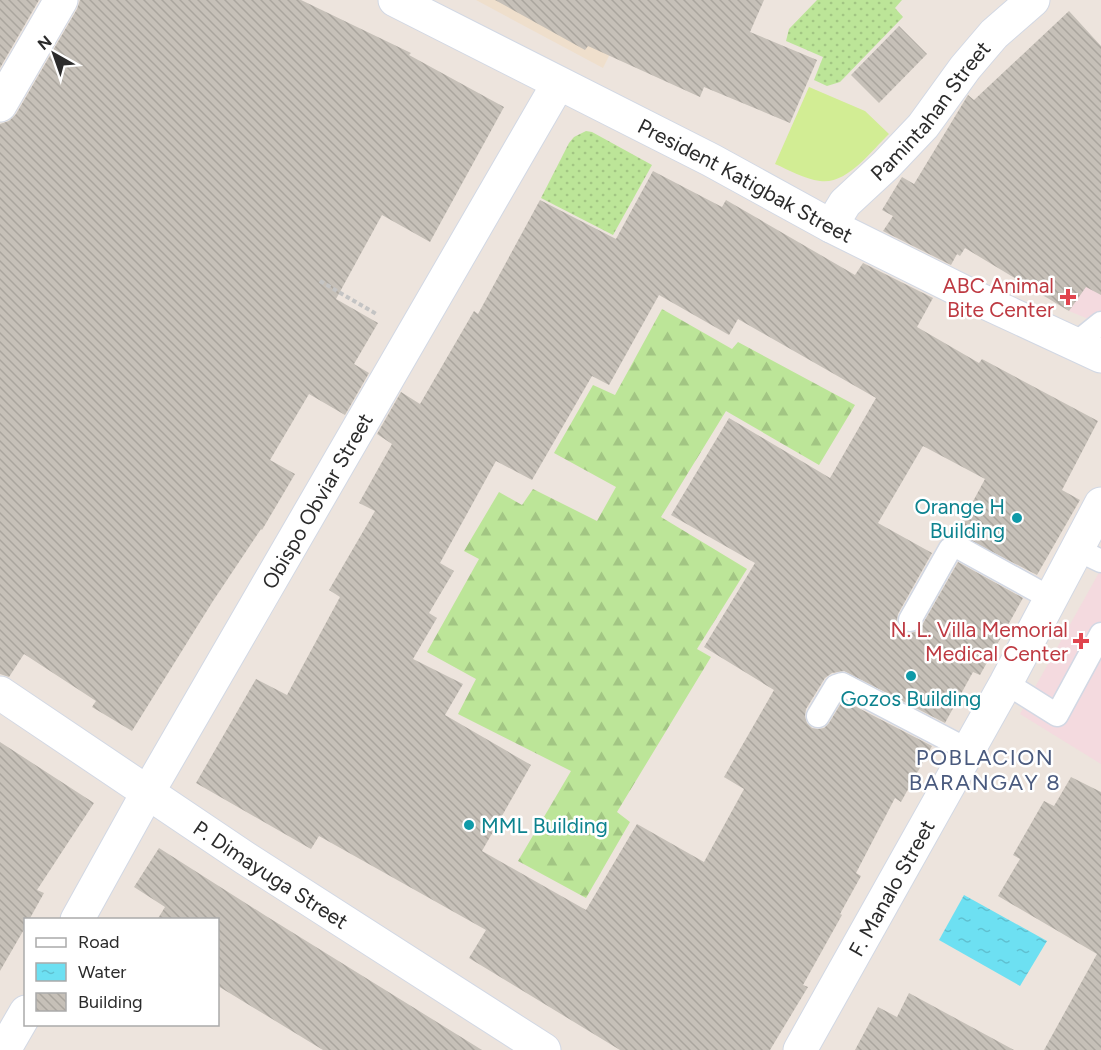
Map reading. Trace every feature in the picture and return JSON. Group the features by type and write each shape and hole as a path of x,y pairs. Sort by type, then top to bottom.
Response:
{"street":[{"path":"0,105 61,0"},
{"name":"President Katigbak Street","path":"395,0 711,160 831,226 978,299 1088,350"},
{"name":"Pamintahan Street","path":"831,226 846,203 923,126 965,68 994,34 1034,0"},
{"name":"Obispo Obviar Street","path":"78,918 148,792 558,84"},
{"name":"F. Manalo Street","path":"800,1050 1052,599 1090,556 1101,504"},
{"name":"P. Dimayuga Street","path":"0,693 255,864 544,1050"},
{"path":"4,1050 24,1015"}],"lane":[{"path":"1088,350 1101,323"},
{"path":"910,620 950,549 956,546 1052,599"},
{"path":"1006,683 1057,715 1101,634"},
{"path":"818,716 836,686 842,684 968,750"}],"path":[{"path":"320,281 412,335"}],"shaded area":[{"path":"476,0 637,0 603,68"},
{"path":"1101,211 1101,324 1069,311"},
{"name":"N. L. Villa Memorial Medical Center","path":"1101,569 1101,764 1020,714"}],"green space":[{"path":"817,0 902,0 895,8 903,17 840,82 827,86 814,80 823,57 786,41 789,29"},
{"path":"809,87 865,111 889,134 858,165 840,178 830,181 808,178 775,164"},
{"path":"586,131 592,132 652,165 613,235 541,198 569,143 574,137"},
{"path":"662,309 732,349 738,342 855,405 819,465 726,411 661,517 747,569 697,649 711,657 617,812 630,822 586,898 518,861 571,771 458,714 476,679 427,652 479,559 464,551 499,492 522,505 533,489 597,521 616,487 554,453 593,385 615,395"}],"water":[{"path":"964,895 1047,941 1020,986 939,940"}],"building":[{"path":"0,0 39,0 0,68"},
{"path":"80,0 301,0 411,53 409,55 504,107 430,242 382,215 336,299 378,323 354,364 369,373 345,415 309,394 270,460 295,474 262,530 213,601 132,731 92,707 96,701 24,654 9,677 0,674 0,124 9,121 16,114"},
{"path":"495,0 764,0 750,32 817,60 790,123 704,87 700,97 588,46 585,50"},
{"path":"1069,11 1101,46 1101,295 1086,287 1069,311 965,248 960,256 957,254 951,265 883,231 893,216 882,210 902,177 914,184 968,95 974,100"},
{"path":"899,26 927,54 879,103 851,75"},
{"path":"653,171 722,207 726,200 855,275 863,263 933,298 917,327 979,363 982,359 1098,421 1062,490 1080,500 1037,575 956,533 985,479 923,446 878,523 932,553 898,614 898,626 904,632 911,633 921,627 958,562 1023,598 980,675 973,672 945,723 844,671 832,673 825,678 806,709 807,723 812,728 824,728 843,700 932,746 901,802 895,798 856,873 861,876 840,914 842,915 803,985 808,987 770,1050 620,1050 469,958 486,930 319,836 311,849 196,783 256,679 287,695 340,597 329,590 375,511 359,503 392,444 377,434 401,392 420,404 474,311 478,314 540,200 616,239","holes":["659,295 729,335 738,319 876,398 830,478 729,418 671,515 755,563 704,647 774,690 724,777 744,789 704,862 637,824 586,910 482,851 531,765 445,715 463,684 413,659 437,618 429,613 454,571 440,563 496,461 532,480 592,376 609,385"]},
{"path":"0,742 94,803 37,890 44,893 30,918 24,918 24,929 0,971"},
{"path":"1071,777 1101,792 1101,1050 1044,1050 1097,954 998,896 1020,859 1013,855 1044,801 1054,806"},
{"path":"159,848 482,1050 323,1050 219,987 219,918 158,918 165,907 134,887"},
{"path":"909,993 1014,1050 855,1050 878,1007 897,1017"}],"place":[{"name":"ABC Animal Bite Center","path":"1068,297"},
{"name":"Orange H Building","path":"1017,518"},
{"name":"N. L. Villa Memorial Medical Center","path":"1081,641"},
{"name":"Gozos Building","path":"911,676"},
{"name":"MML Building","path":"469,825"}],"district":[{"name":"POBLACION BARANGAY 8","path":"985,770"}]}
